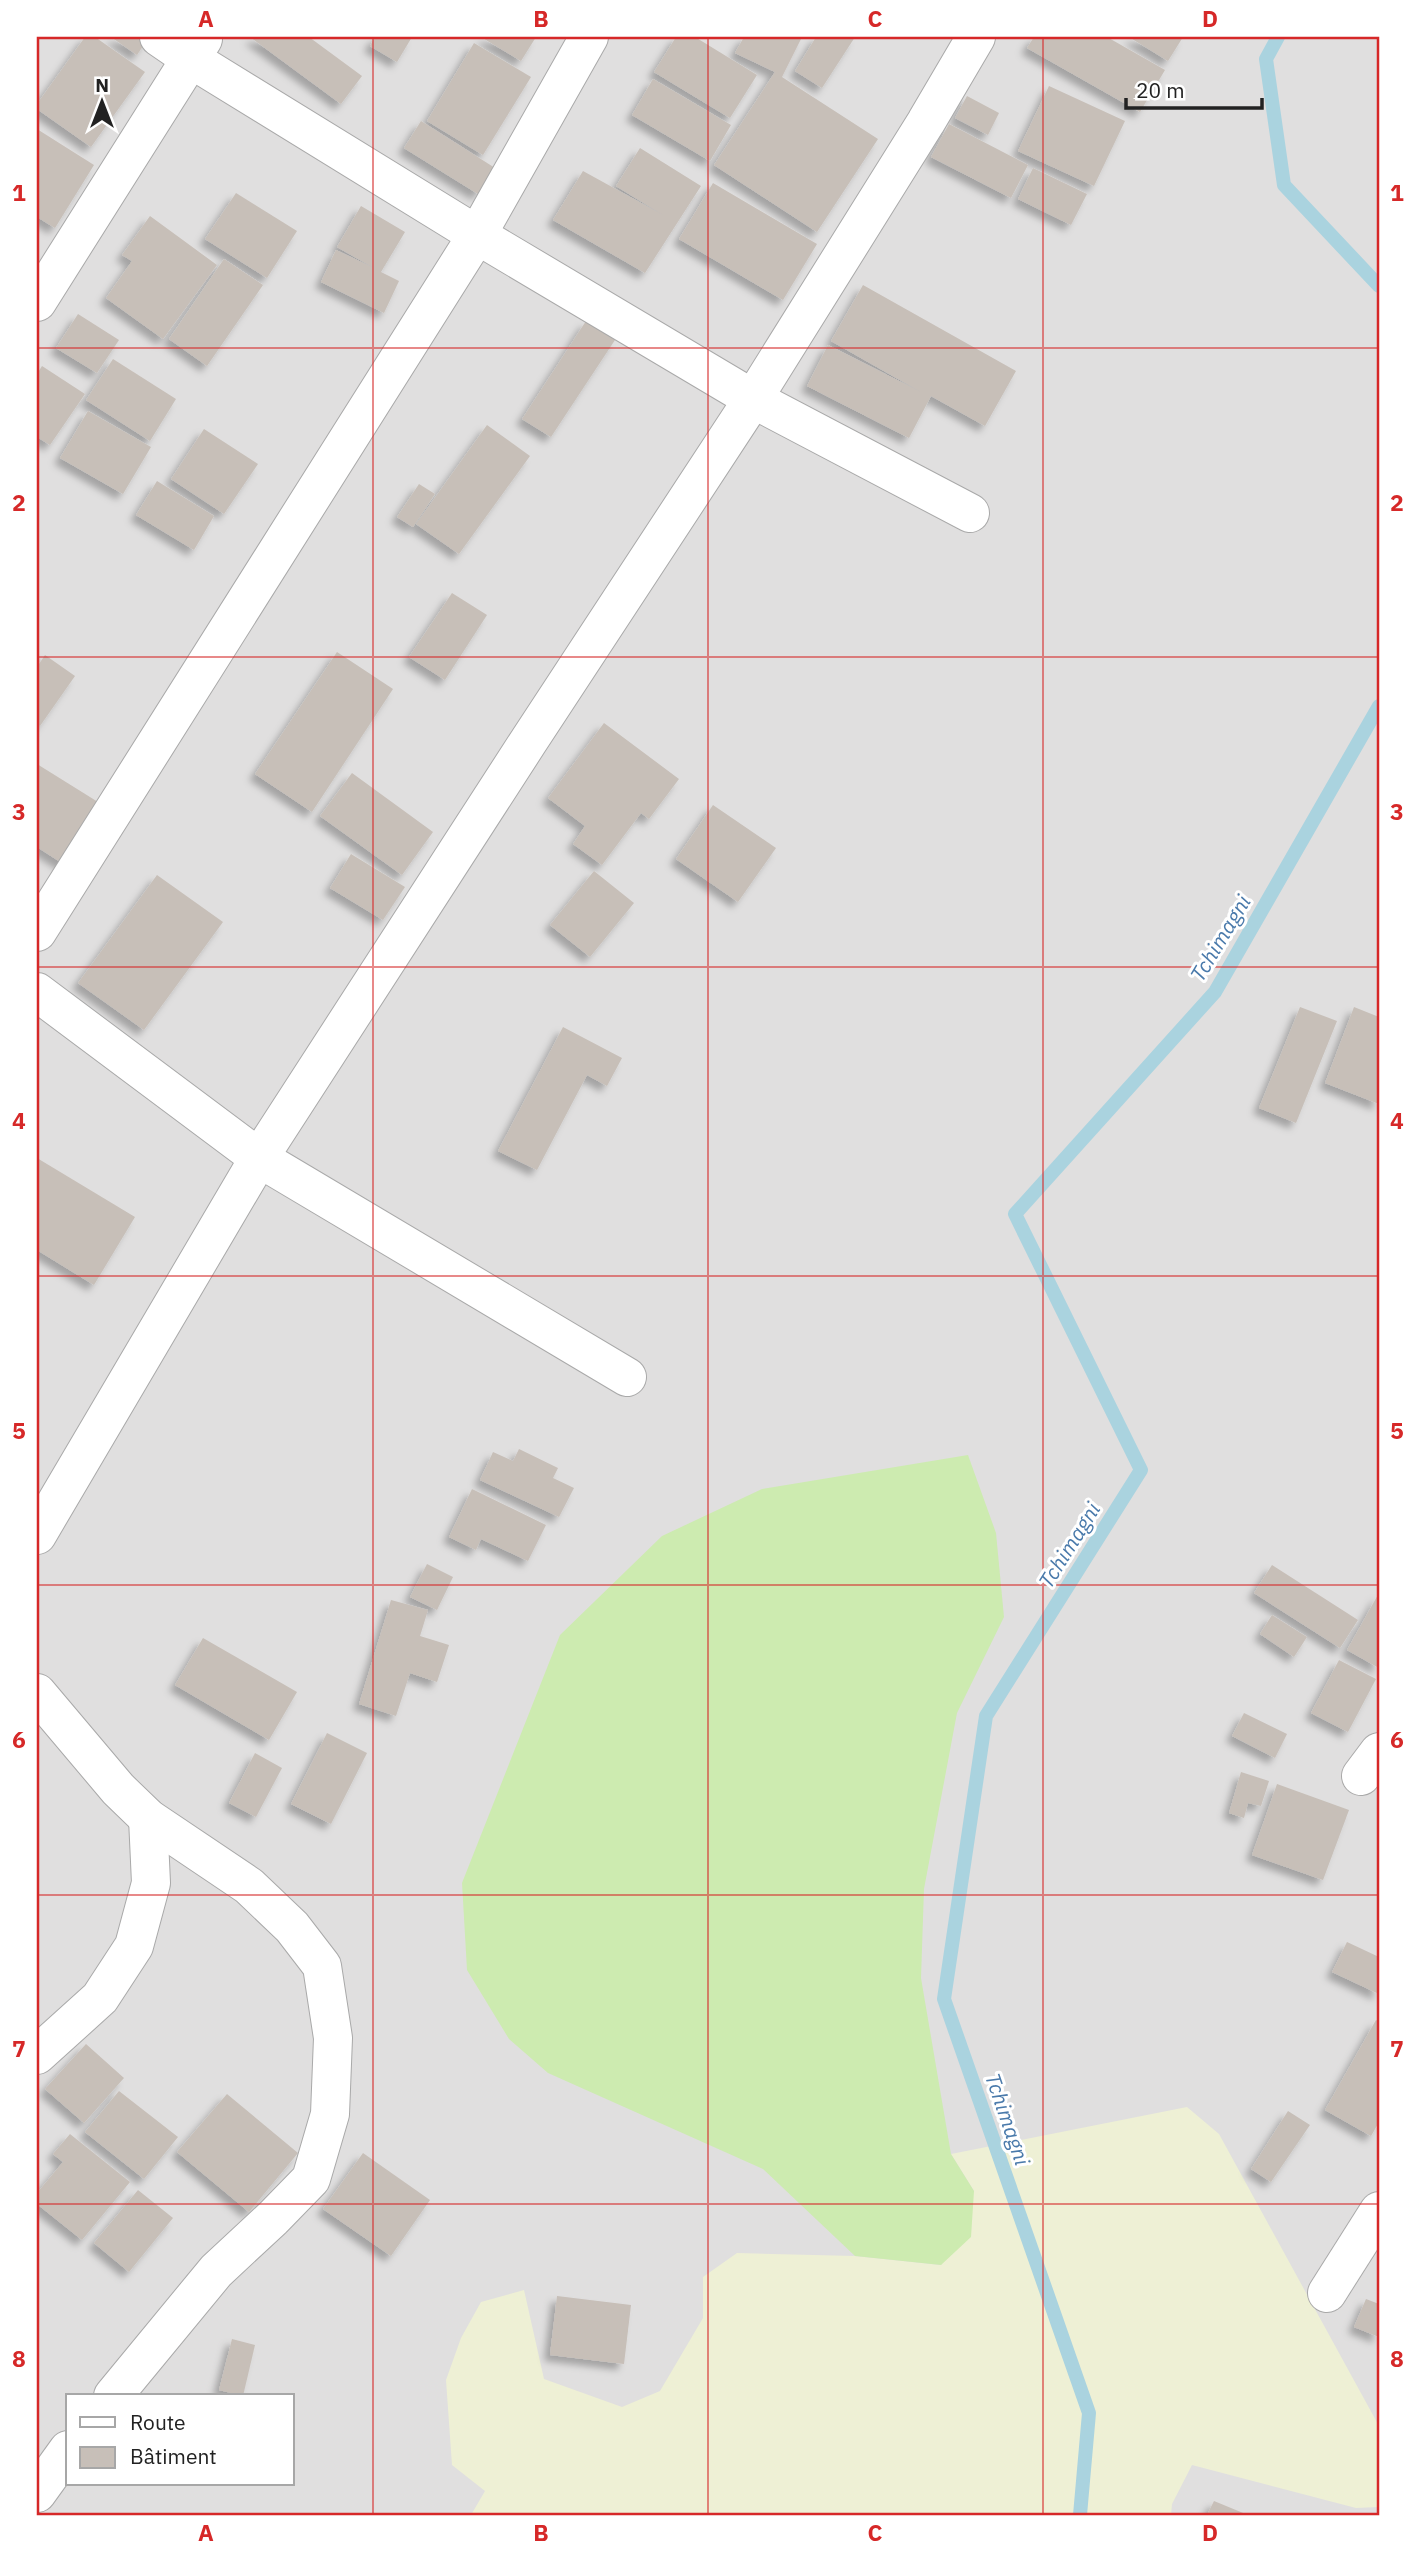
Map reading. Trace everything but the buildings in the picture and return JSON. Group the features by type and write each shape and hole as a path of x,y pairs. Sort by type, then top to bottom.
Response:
{"street":[{"path":"159,37 198,48 477,235 753,399 970,513"},
{"path":"37,932 477,235 589,37"},
{"path":"37,1535 259,1158 753,399 976,37"},
{"path":"37,302 198,48"},
{"path":"37,992 259,1158 627,1377"},
{"path":"37,1693 118,1789 148,1818 249,1886 292,1927 322,1966 333,2038 330,2114 311,2179 216,2272 115,2394"},
{"path":"37,2055 100,1998 134,1946 150,1884 148,1818"},
{"path":"1327,2293 1379,2211"},
{"path":"37,2493 66,2453"}],"shaded area":[{"path":"37,37 1379,37 1379,2515 37,2515"}],"green space":[{"path":"968,1455 996,1533 1004,1617 957,1713 924,1889 921,1978 951,2154 974,2191 971,2237 941,2265 855,2256 763,2169 548,2073 509,2039 467,1970 462,1883 560,1635 662,1536 762,1489"},
{"path":"1187,2107 1219,2134 1379,2426 1379,2507 1356,2508 1192,2465 1172,2504 1171,2515 471,2515 485,2491 452,2465 446,2380 461,2338 481,2302 524,2290 544,2379 622,2407 660,2391 703,2318 703,2277 737,2253 855,2256 941,2265 974,2191 951,2154"}],"waterway":[{"name":"Tchimagni","path":"1278,37 1266,59 1284,185 1379,286"},
{"name":"Tchimagni","path":"1080,2515 1089,2413 944,1999 986,1716 1141,1470 1015,1214 1215,992 1379,706"}]}
